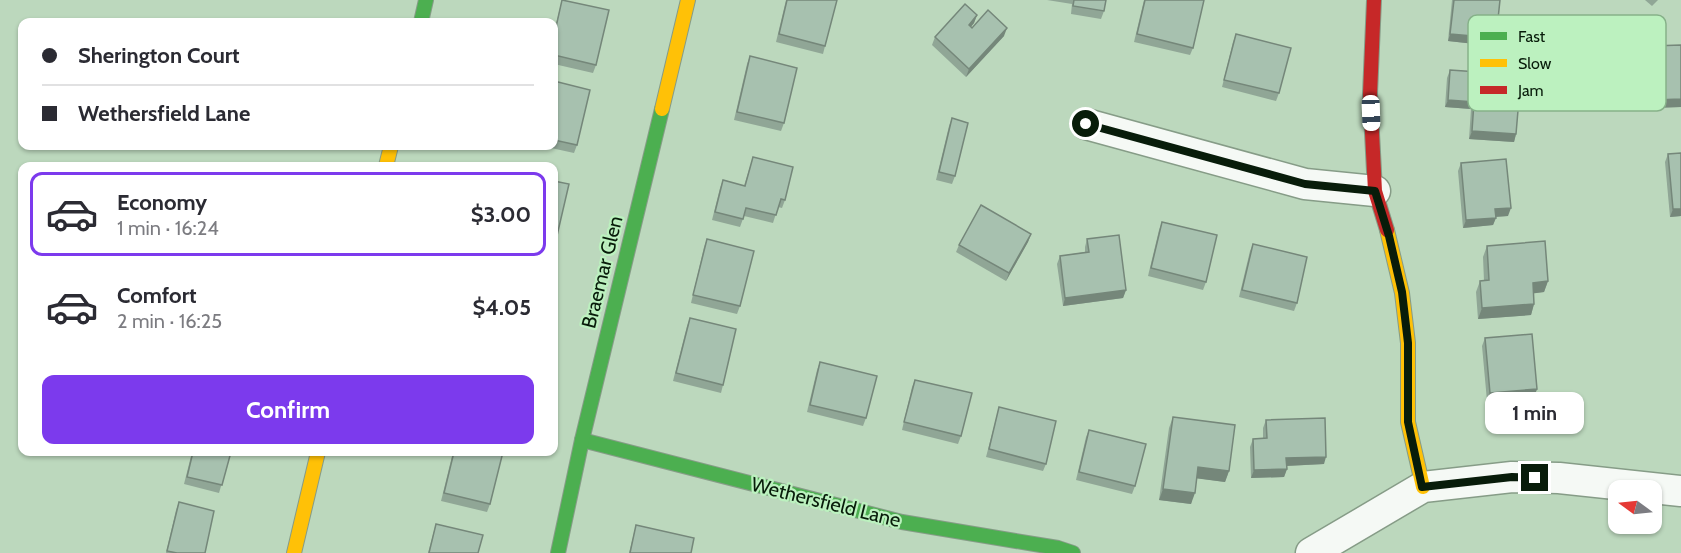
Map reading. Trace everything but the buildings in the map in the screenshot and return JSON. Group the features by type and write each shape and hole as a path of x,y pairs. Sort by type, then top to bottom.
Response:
{"street":[{"path":"422,18 426,0"},
{"name":"Braemar Glen","path":"558,553 582,440 688,0"},
{"path":"1374,0 1370,94 1375,191 1389,236 1402,292 1408,343 1408,422 1422,487"},
{"path":"1086,124 1305,184 1375,191"},
{"name":"Wethersfield Lane","path":"582,440 902,522 1058,548 1073,553"},
{"path":"294,553 317,456"},
{"path":"1311,553 1422,487 1512,477 1569,479 1681,491"}],"traffic: fast":[{"path":"422,18 426,0"},
{"path":"558,553 582,440 662,109"},
{"path":"582,440 902,522 1058,548 1073,553"}],"traffic: slow":[{"path":"662,109 688,0"},
{"path":"387,162 390,150"},
{"path":"1387,230 1402,293 1408,343 1408,422 1423,487"},
{"path":"294,553 317,456"}],"traffic: jam":[{"path":"1374,0 1370,94 1375,191 1387,230"}],"route":[{"path":"1086,124 1305,184 1375,191 1389,236 1402,292 1408,343 1408,422 1422,487 1512,477 1535,478"}]}
